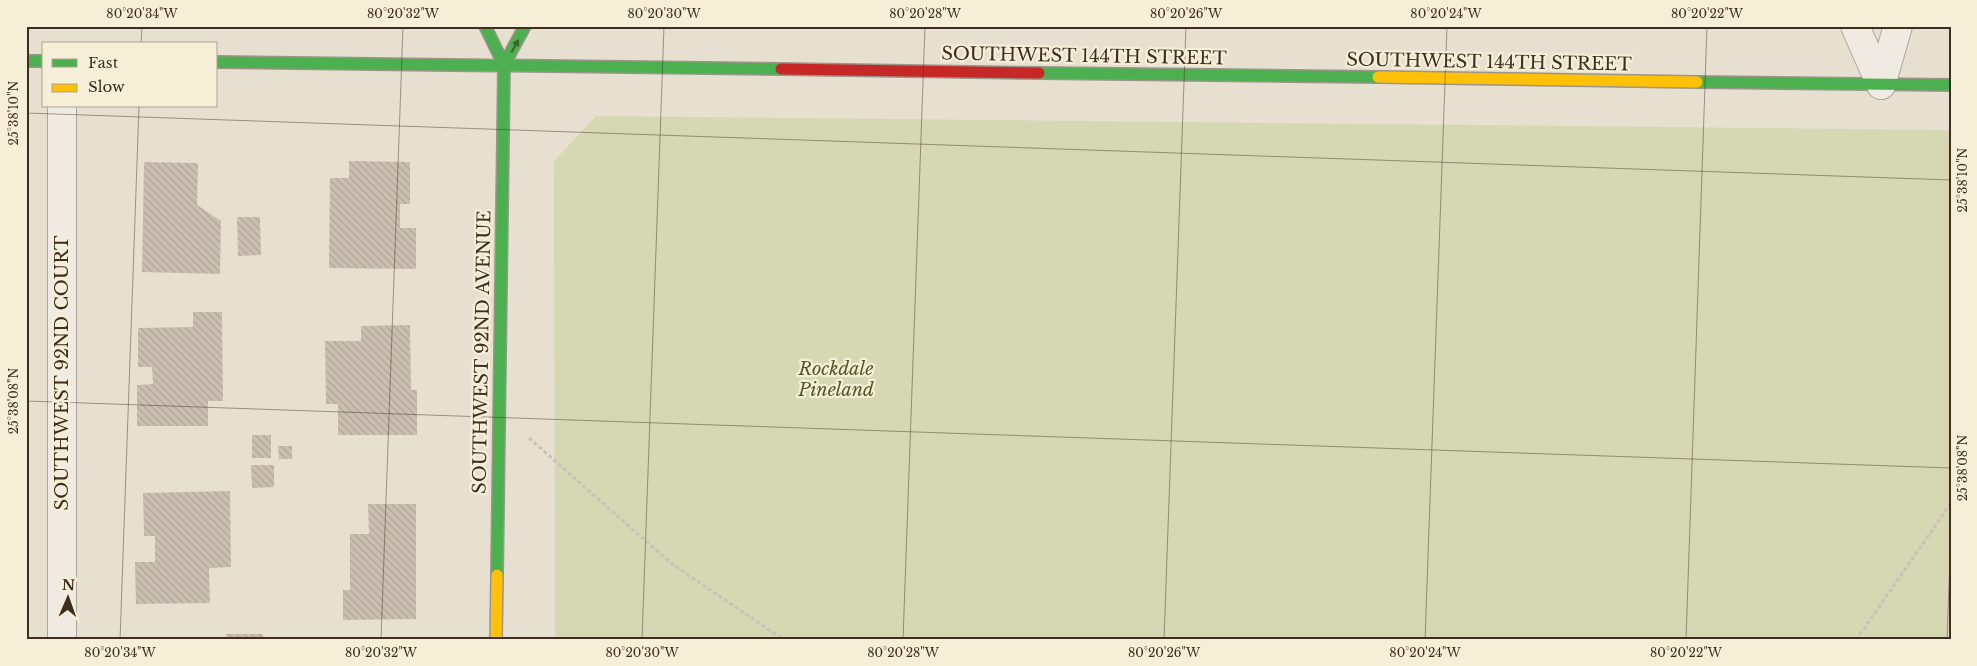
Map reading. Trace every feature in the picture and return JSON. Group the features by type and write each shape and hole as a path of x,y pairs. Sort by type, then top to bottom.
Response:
{"street":[{"name":"SOUTHWEST 92ND AVENUE","path":"485,26 504,65 496,640"},
{"name":"SOUTHWEST 92ND AVENUE","path":"504,65 525,26"},
{"path":"1855,26 1881,85"},
{"path":"1881,85 1898,26"},
{"path":"26,61 42,61"},
{"name":"SOUTHWEST 144TH STREET","path":"218,62 1951,85"},
{"name":"SOUTHWEST 92ND COURT","path":"62,108 62,640"}],"path":[{"path":"499,412 672,564 784,640"},
{"path":"1856,640 1951,503"}],"green space":[{"name":"Rockdale Pineland","path":"596,116 1951,130 1951,640 555,640 554,161"}],"building":[{"path":"349,161 410,162 410,204 400,204 400,228 416,228 416,269 329,268 330,178 349,178"},
{"path":"144,162 198,163 197,205 221,221 220,274 142,272"},
{"path":"237,217 260,217 261,255 238,256"},
{"path":"193,312 222,312 223,401 208,401 208,426 137,426 137,385 153,384 152,367 138,367 138,328 193,327"},
{"path":"410,325 411,390 417,390 417,435 338,435 338,404 326,404 325,341 361,341 361,326"},
{"path":"252,435 271,435 271,458 252,458"},
{"path":"278,446 292,446 292,459 279,459"},
{"path":"251,465 274,465 274,487 252,488"},
{"path":"230,491 231,567 209,568 210,603 136,604 135,562 155,562 155,536 144,536 143,493"},
{"path":"368,504 416,504 416,619 343,620 343,590 350,590 350,534 369,534"},
{"path":"226,634 263,634 263,640 226,640"}],"traffic: fast":[{"path":"485,26 504,65 497,575"},
{"path":"504,65 525,26"},
{"path":"26,61 42,61"},
{"path":"218,62 781,69"},
{"path":"1039,73 1378,77"},
{"path":"1697,82 1951,85"}],"traffic: slow":[{"path":"1378,77 1697,82"},
{"path":"496,640 497,575"}],"traffic: jam":[{"path":"781,69 1039,73"}]}
